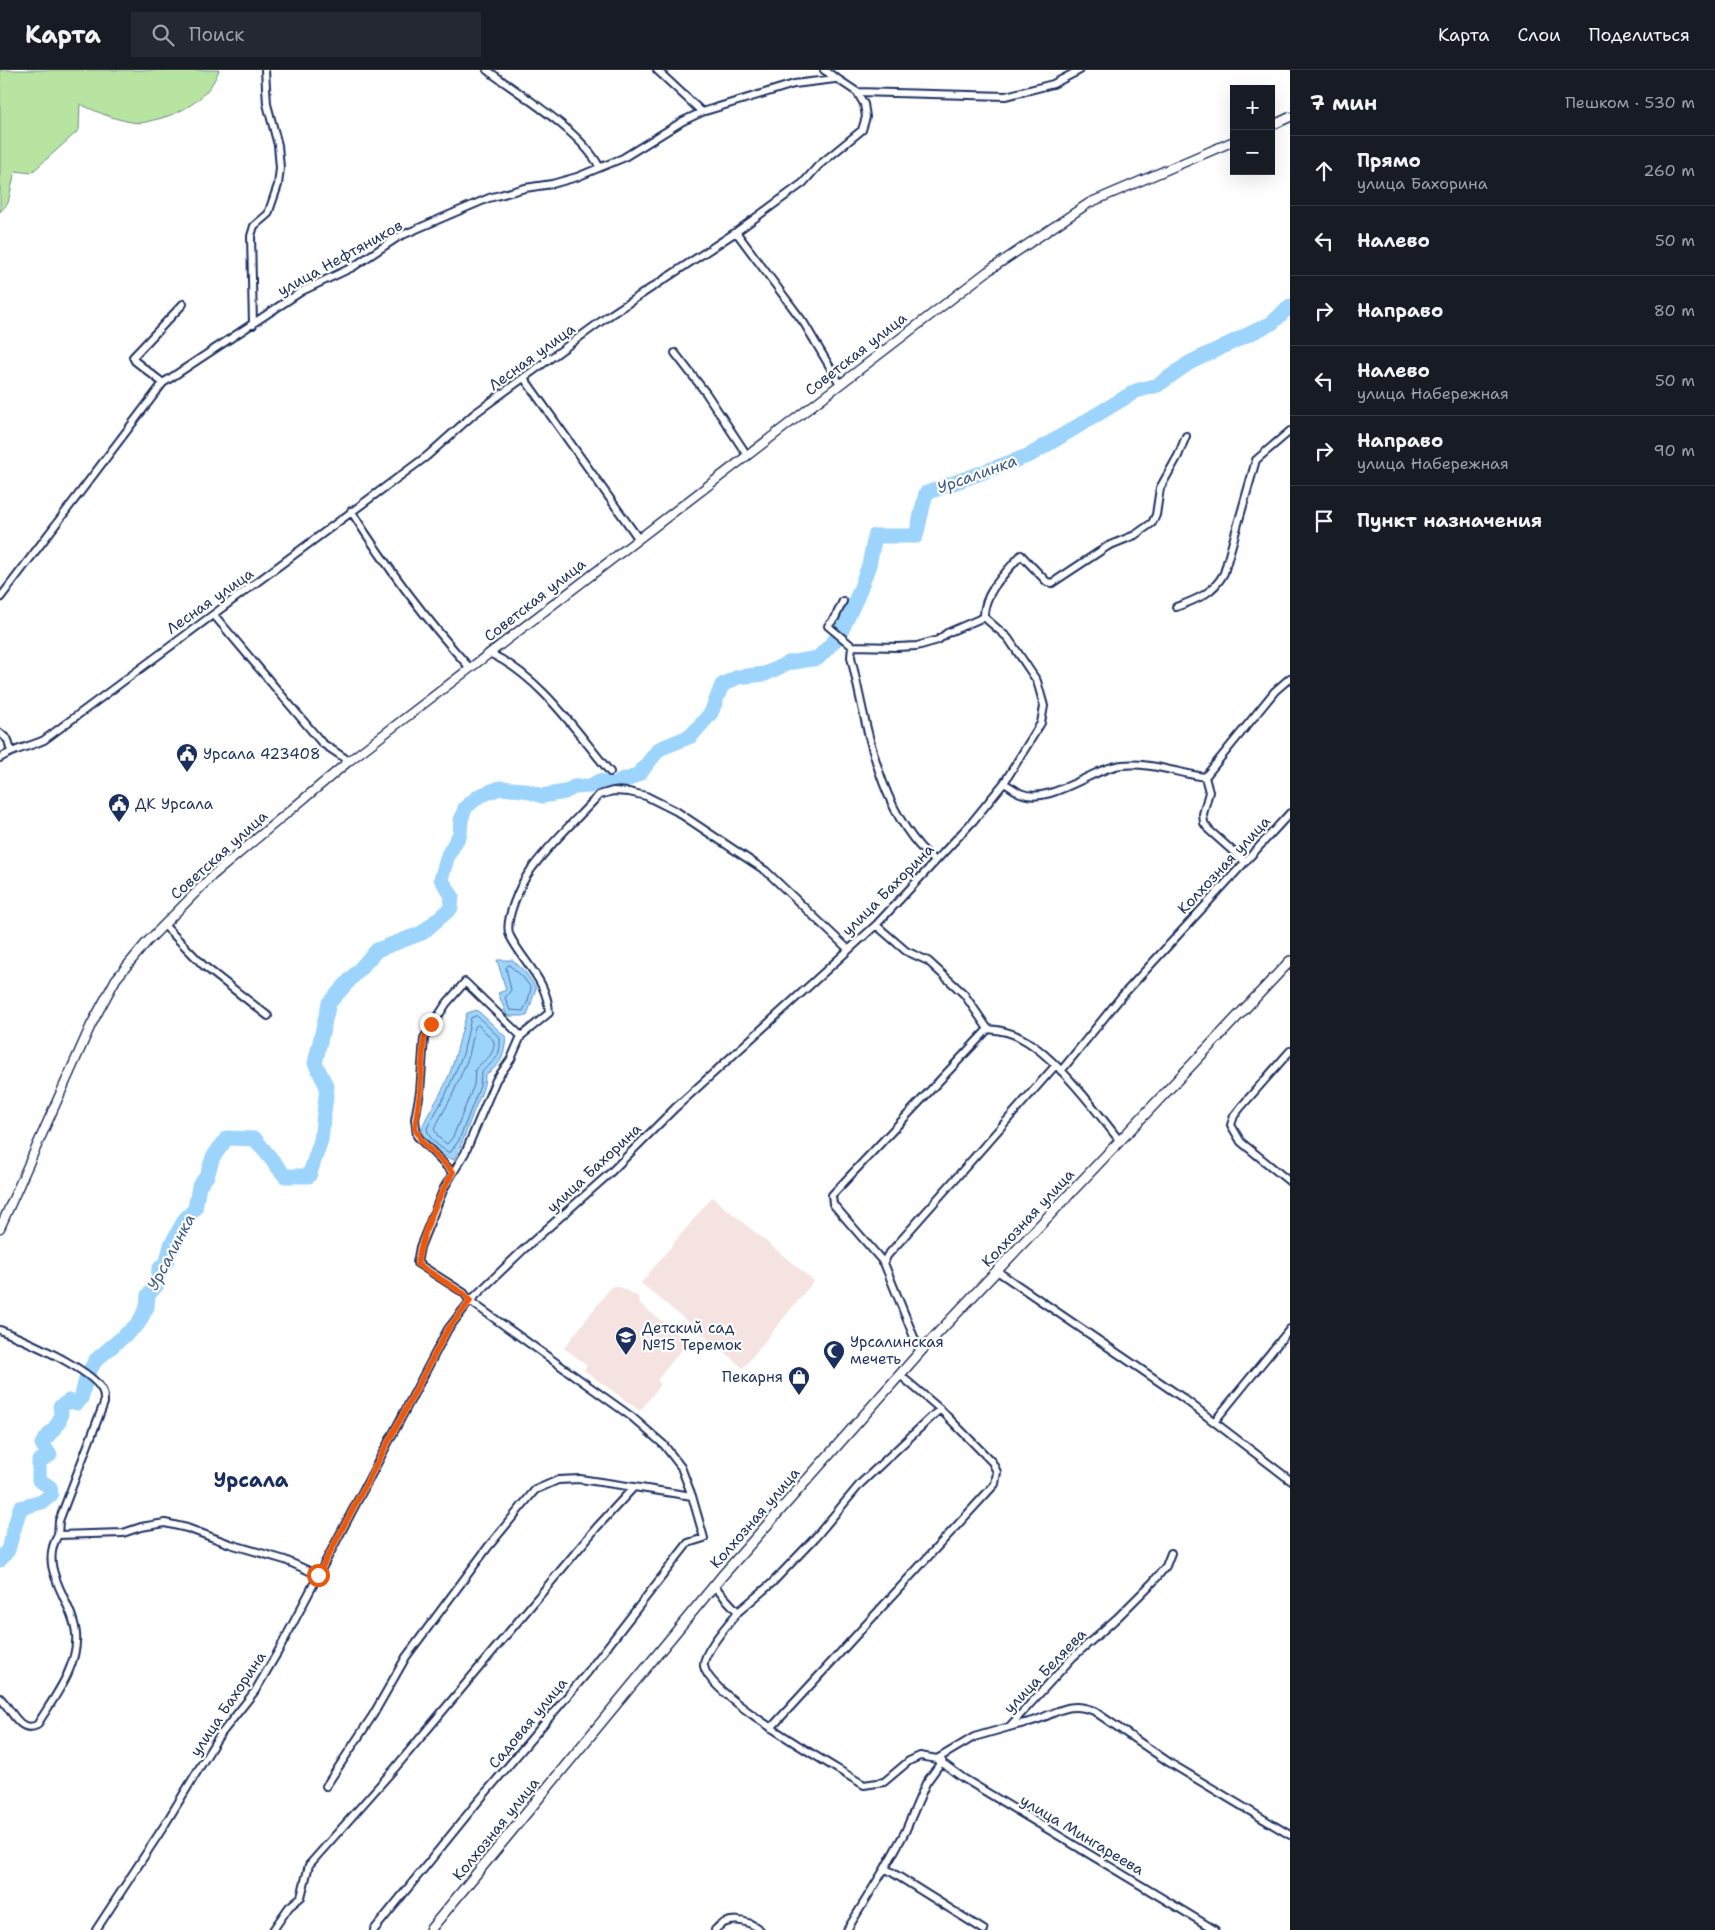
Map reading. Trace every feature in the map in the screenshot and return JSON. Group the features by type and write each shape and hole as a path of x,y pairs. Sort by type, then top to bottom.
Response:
{"main road":[{"name":"Колхозная улица","path":"430,1930 714,1586 920,1352 1290,961"}],"street":[{"name":"улица Нефтяников","path":"253,325 251,236 254,226 268,214 280,168 278,145 267,104 264,70"},
{"path":"487,70 546,113 582,144 599,166"},
{"path":"657,70 702,112"},
{"path":"824,70 835,79 858,92 1006,96 1053,84 1080,70"},
{"name":"улица Нефтяников","path":"0,598 163,383 253,325 302,290 353,267 398,237 489,198 577,177 599,166 623,158 683,121 702,112 794,84 835,79"},
{"name":"Лесная улица","path":"0,758 44,740 164,649 214,615 427,456 474,414 607,317 736,232 803,183 818,166 862,130 866,117 864,104 858,92"},
{"path":"1275,124 1290,117"},
{"name":"Советская улица","path":"0,1228 91,1024 116,979 164,925 213,875 349,760 988,271 1089,203 1230,143"},
{"path":"736,232 804,324 840,384"},
{"path":"163,383 133,357 183,304"},
{"path":"675,353 706,393 747,455"},
{"path":"524,378 638,538"},
{"path":"1176,607 1207,594 1218,585 1224,573 1256,460 1290,431"},
{"path":"843,601 835,618 828,626 852,646 897,647 928,643 984,617 986,603 991,594 1021,555 1048,582 1052,583 1108,546 1126,540 1145,529 1156,515 1160,488 1178,456 1186,436"},
{"path":"351,512 427,620 469,667"},
{"path":"214,615 322,742 349,760"},
{"name":"улица Бахорина","path":"96,1930 164,1826 217,1739 255,1691 448,1329 470,1301 523,1250 609,1174 675,1108 876,925 973,821 1004,782 1041,723 1044,706 1037,681 1008,638 984,617"},
{"path":"852,646 851,657 874,759 898,817 916,842 935,861"},
{"path":"489,653 508,662 533,683 610,772"},
{"path":"1205,777 1275,691 1290,678"},
{"path":"0,733 8,740 11,752"},
{"path":"1004,782 1022,794 1040,795 1065,788 1103,770 1119,765 1138,763 1205,777"},
{"path":"1205,777 1210,792 1203,814 1204,823 1209,830 1245,862"},
{"path":"692,1496 681,1468 658,1440 632,1418 470,1301 464,1294 417,1264 420,1246 444,1188 465,1153 496,1080 511,1059 521,1036 549,1013 548,1002 536,975 508,934 510,915 530,872 599,794 613,792 646,796 676,812 766,872 848,949"},
{"name":"Колхозная улица","path":"1061,1071 1121,997 1290,814"},
{"path":"164,925 204,966 268,1016"},
{"path":"876,925 906,951 928,961 950,981 964,994 988,1029 1005,1031 1022,1038 1061,1071 1119,1140"},
{"path":"453,1172 422,1142 415,1128 424,1038 446,1004 464,982 521,1036"},
{"path":"920,1352 884,1263 833,1204 832,1195 988,1029"},
{"path":"1290,1051 1241,1107 1234,1116 1231,1125 1242,1142 1290,1182"},
{"path":"884,1263 888,1256 1055,1066"},
{"path":"997,1271 1162,1384 1290,1480"},
{"path":"1214,1422 1290,1329"},
{"path":"0,1330 64,1360 87,1374 103,1391 104,1403 59,1521 58,1535 50,1555 54,1576 72,1618 76,1635 72,1660 64,1682 37,1725 31,1729 24,1727 0,1698"},
{"path":"771,1728 994,1484 997,1472 992,1462 940,1409 900,1375"},
{"path":"939,1760 920,1756 909,1761 884,1782 864,1785 771,1728 738,1703 708,1676 703,1665 706,1654 738,1612 772,1583 815,1538 861,1483 940,1409"},
{"path":"326,1786 373,1715 406,1658 482,1555 536,1490 558,1480 580,1479 692,1496"},
{"path":"273,1930 289,1907 301,1897 309,1866 634,1487"},
{"name":"Садовая улица","path":"374,1930 476,1804 587,1673 688,1543 704,1538 692,1496"},
{"path":"58,1535 123,1534 141,1526 165,1524 187,1528 230,1544 286,1560 318,1575"},
{"name":"улица Беляева","path":"847,1930 905,1832 926,1783 939,1760 974,1737 1009,1727 1073,1657 1117,1618 1153,1582 1166,1566 1171,1553"},
{"path":"714,1586 738,1612"},
{"path":"1009,1727 1037,1720 1065,1708 1080,1706 1087,1708 1193,1777 1290,1835"},
{"name":"улица Мингареева","path":"939,1760 963,1778 1215,1930"},
{"path":"885,1868 984,1930"},
{"path":"715,1930 720,1924 738,1920 754,1925 760,1930"}],"shaded area":[{"path":"712,1197 814,1281 743,1368 641,1283"},
{"name":"Детский сад №15 Теремок","path":"612,1286 620,1287 638,1297 640,1304 688,1342 657,1380 661,1384 640,1411 584,1370 587,1365 564,1348"}],"green space":[{"path":"0,70 219,70 209,88 187,108 146,122 131,122 116,118 80,104 79,130 31,173 15,171 8,203 0,212"}],"water":[{"path":"497,960 513,960 526,973 536,988 527,1016 507,1016 498,993 506,990"},
{"path":"477,1010 506,1037 505,1044 499,1063 485,1075 482,1091 454,1160 444,1156 430,1146 422,1133 422,1129 449,1074 467,1013"}],"waterway":[{"name":"Урсалинка","path":"0,1560 8,1550 20,1508 42,1502 51,1495 50,1487 39,1480 39,1461 50,1455 42,1444 58,1423 61,1413 60,1407 69,1401 77,1403 81,1399 87,1375 96,1360 138,1324 147,1307 148,1295 157,1285 159,1269 167,1261 171,1245 185,1219 195,1209 199,1186 207,1176 213,1157 227,1138 255,1139 285,1176 309,1176 321,1140 327,1087 315,1063 329,1003 377,950 422,933 451,908 452,896 441,879 448,855 460,834 461,820 465,808 479,796 500,788 524,790 542,796 565,792 574,787 590,786 599,781 616,785 623,779 629,779 640,773 659,749 691,736 711,713 722,685 738,677 765,674 788,663 818,658 839,636 858,595 869,565 875,536 916,536 926,493 1030,455 1136,391 1158,385 1189,363 1272,323 1290,306"}],"place":[{"name":"Урсала 423408","path":"187,773"},
{"name":"ДК Урсала","path":"119,823"},
{"name":"Детский сад №15 Теремок","path":"626,1356"},
{"name":"Урсалинская мечеть","path":"834,1370"},
{"name":"Пекарня","path":"799,1396"}],"district":[{"name":"Урсала","path":"251,1480"}],"route":[{"path":"318,1575 448,1329 470,1301 464,1294 417,1264 420,1246 444,1188 453,1172 422,1142 417,1136 415,1128 424,1038 431,1024"}]}
